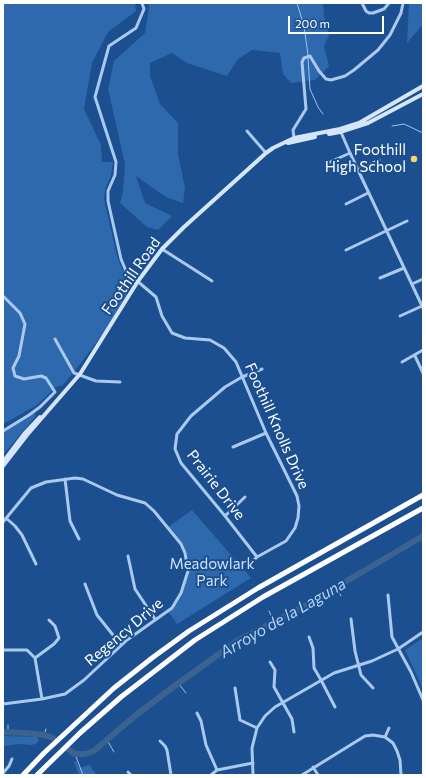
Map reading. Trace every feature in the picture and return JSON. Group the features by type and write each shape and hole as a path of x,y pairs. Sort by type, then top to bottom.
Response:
{"highway":[{"path":"22,775 95,705 134,673 206,620 258,588 423,495"},
{"path":"37,775 80,733 116,701 146,676 195,640 269,594 423,508"}],"main road":[{"name":"Foothill Road","path":"3,462 25,433 63,395 80,374 138,281 162,249 184,227 266,153 294,138 340,130 359,123 423,86"},
{"name":"Foothill Road","path":"266,153 289,143 368,123 423,94"},
{"name":"Foothill Road","path":"3,466 48,410"}],"street":[{"path":"138,281 129,274 124,265 108,201 108,191 115,175 116,162 95,97 109,46 136,28 144,9 142,3"},
{"path":"362,3 366,11 369,13 374,13 384,9 389,3"},
{"path":"294,138 294,130 306,109 302,62 304,58 310,56 319,71 326,78 331,80 345,76 378,50 390,35 401,13 402,3"},
{"path":"340,130 368,193 423,307 400,316"},
{"path":"247,131 266,153"},
{"path":"330,162 350,153"},
{"path":"358,170 379,160"},
{"path":"346,204 368,193"},
{"path":"346,250 407,221"},
{"path":"162,249 212,281"},
{"path":"380,278 404,268"},
{"path":"412,284 423,279"},
{"name":"Foothill Knolls Drive","path":"138,281 156,297 162,316 172,333 185,338 210,340 224,348 236,362 266,433 297,496 299,506 298,518 294,528 286,540 257,557 250,564"},
{"path":"3,296 20,313 25,324 19,356 13,368 15,376 24,379 41,376 46,378 55,392 63,395"},
{"path":"55,339 74,373 96,381 120,382"},
{"path":"402,362 415,356 423,350"},
{"path":"415,356 423,372"},
{"name":"Prairie Drive","path":"257,557 181,463 175,449 177,434 191,416 225,387 242,376 262,369"},
{"path":"3,431 29,416 55,392"},
{"path":"233,447 266,433"},
{"name":"Regency Drive","path":"3,522 17,503 31,488 46,482 75,478 83,479 117,495 145,503 154,511 181,544 185,552 188,570 182,593 172,608 121,645 84,680 65,694 42,699 3,704"},
{"path":"65,479 70,521 78,539"},
{"path":"225,516 244,497"},
{"path":"6,518 22,535 36,564"},
{"path":"128,556 135,590 155,619"},
{"path":"85,584 97,615 121,645"},
{"path":"388,595 392,636 423,700"},
{"path":"351,619 358,666 362,677 373,688"},
{"path":"35,658 54,644 59,638 54,626 49,620"},
{"path":"253,775 252,748 256,728 265,716 275,707 334,673 372,661 398,649 423,632"},
{"path":"309,637 313,648 314,668 335,707"},
{"path":"3,650 27,650 35,658 42,699"},
{"path":"270,662 275,670 274,686 292,719 294,732"},
{"path":"235,688 240,720 256,728"},
{"path":"197,714 201,721 206,745 216,770"},
{"path":"385,737 389,728"},
{"path":"302,775 365,736 373,735 385,737 393,743 400,760 401,775"},
{"path":"160,741 167,750 172,775"},
{"path":"3,773 9,766 12,759"},
{"path":"211,775 216,770 253,763"},
{"path":"313,767 318,775"},
{"path":"128,772 131,775"}],"green space":[{"path":"3,3 135,3 136,11 108,32 92,63 84,109 101,145 102,162 113,162 111,176 105,189 104,199 117,256 129,281 129,291 107,328 63,385 56,387 37,405 3,424"},
{"path":"148,3 323,3 324,16 329,35 324,46 329,66 315,80 291,83 283,74 280,53 252,50 238,59 227,76 187,63 172,53 150,63 150,76 160,104 178,123 178,154 185,188 183,203 166,197 136,176 145,203 172,216 158,230 147,227 120,203 123,192 125,164 108,89 114,61 145,33 149,8"},
{"path":"409,3 423,3 423,24 407,43"},
{"path":"34,413 36,416 3,455 3,431"},
{"name":"Meadowlark Park","path":"192,510 251,578 177,624 168,611 177,602 187,571 185,555 168,527"},
{"path":"423,638 423,689 405,650"},
{"path":"3,736 37,737 39,740 36,744 31,745 20,744 3,746"},
{"path":"76,761 79,768 90,765 97,775 79,775 74,762"}],"waterway":[{"path":"297,3 304,26 308,55"},
{"path":"308,58 310,89 318,107 323,114"},
{"path":"392,126 404,124 423,133"},
{"name":"Arroyo de la Laguna","path":"68,749 75,754 85,754 94,751 136,715 237,641 301,608 423,536"},
{"path":"336,587 341,596"},
{"path":"269,611 274,622"},
{"path":"178,683 186,693"},
{"name":"Arroyo de la Laguna","path":"8,725 8,732"},
{"name":"Arroyo de la Laguna","path":"44,735 46,729"},
{"name":"Arroyo de la Laguna","path":"3,732 44,735 53,738"},
{"path":"107,740 114,752"},
{"path":"75,754 83,775"}],"place":[{"name":"Foothill High School","path":"414,159"}]}
